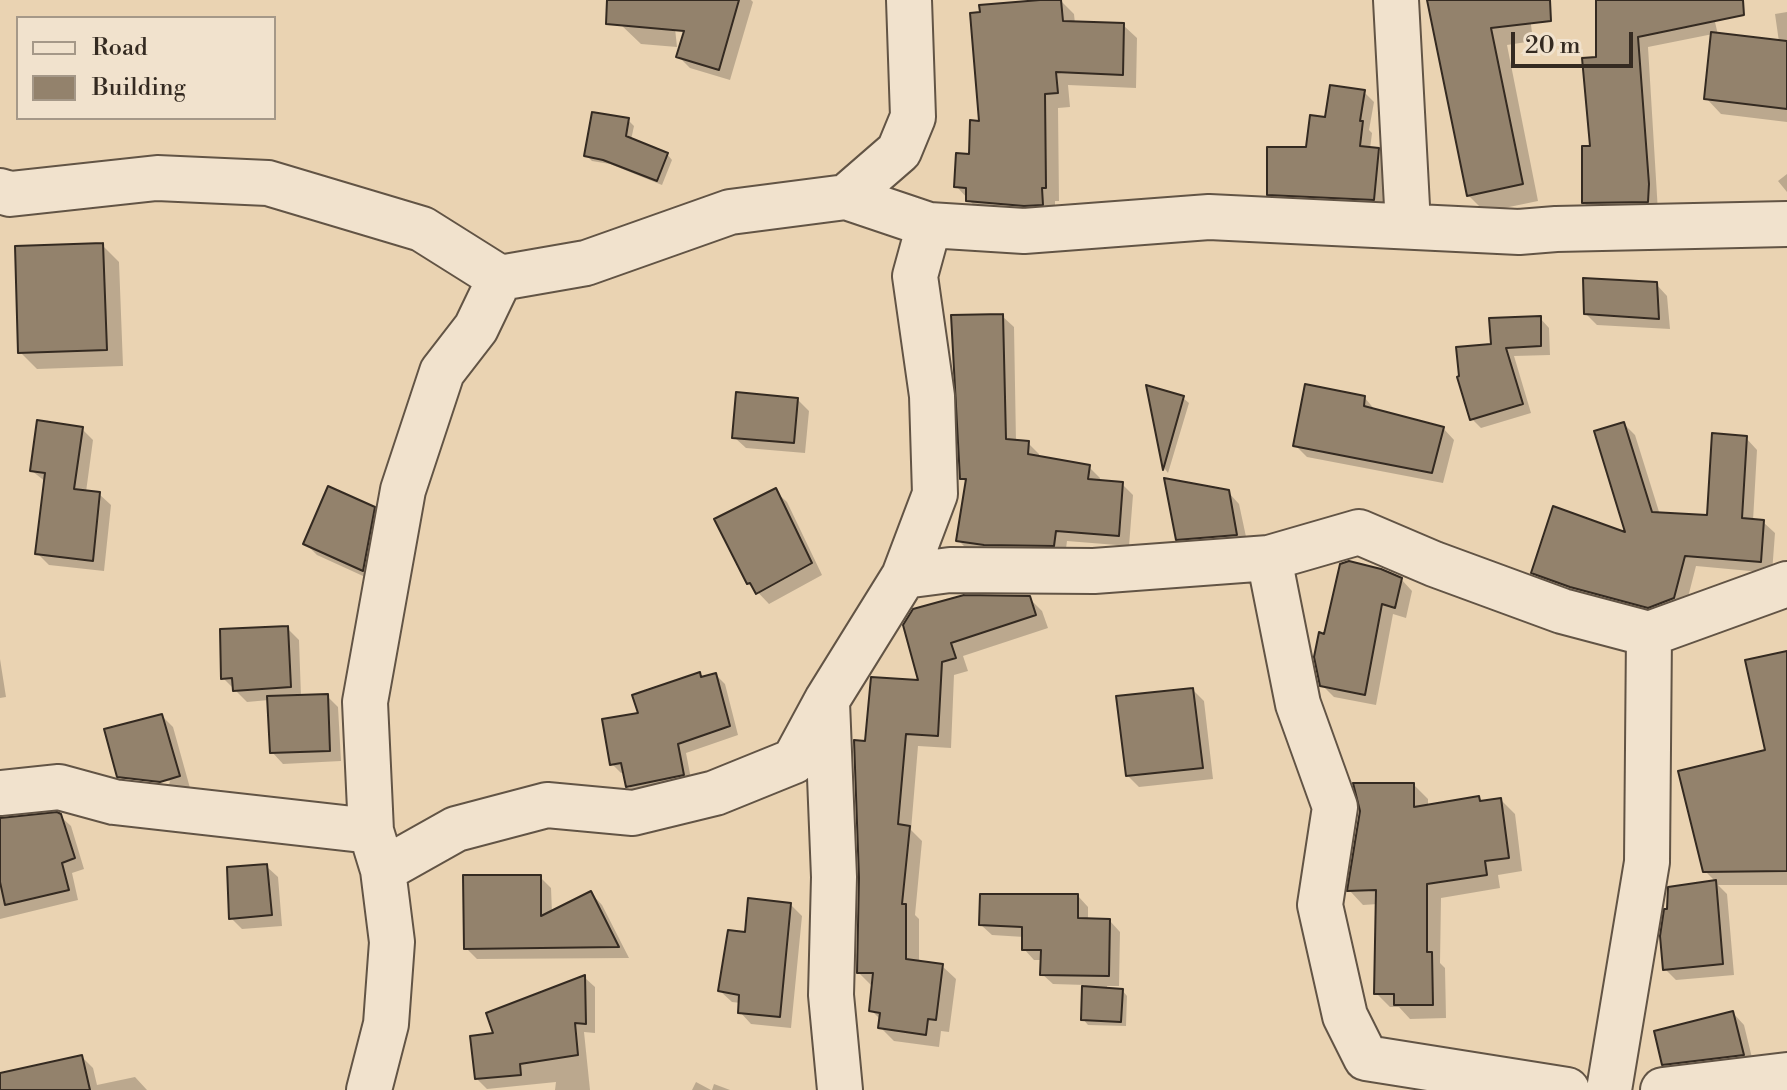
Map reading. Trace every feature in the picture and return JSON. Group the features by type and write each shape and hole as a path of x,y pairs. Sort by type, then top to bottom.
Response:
{"street":[{"path":"846,197 899,151 913,117 909,0"},
{"path":"1396,0 1408,225"},
{"path":"0,191 10,194 157,178 268,183 422,229 500,278 586,263 730,212 846,197 929,225 1024,231 1209,217 1519,232 1787,224"},
{"path":"0,793 59,787 114,802 377,850 547,805 633,813 715,793 794,761 827,700 904,576 935,494 932,396 915,276 929,225"},
{"path":"369,1090 386,1024 392,942 377,850 365,702 403,490 442,372 476,328 500,278"},
{"path":"904,576 950,570 1094,571 1269,558 1359,532 1434,564 1562,611 1649,634 1787,584"},
{"path":"1269,558 1298,704 1335,807 1320,905 1345,1016 1366,1058 1567,1090"},
{"path":"1609,1090 1647,862 1649,634"},
{"path":"827,700 834,877 831,995 840,1090"},
{"path":"1663,1090 1787,1075"}],"building":[{"path":"607,0 739,0 719,70 676,57 684,31 606,24"},
{"path":"1061,0 1063,21 1124,23 1123,75 1056,72 1058,93 1045,94 1046,188 1042,188 1043,205 966,201 966,188 954,187 956,153 969,154 970,120 979,121 970,13 980,12 979,5"},
{"path":"1427,0 1550,0 1551,21 1491,28 1523,184 1467,196"},
{"path":"1596,0 1743,0 1744,15 1638,37 1648,202 1582,203 1582,146 1590,146 1582,58 1596,57"},
{"path":"1711,32 1787,41 1787,109 1704,99"},
{"path":"1330,85 1365,90 1360,146 1379,148 1374,200 1267,195 1267,147 1306,147 1310,115 1325,117"},
{"path":"592,112 629,118 626,136 668,153 657,181 584,156"},
{"path":"103,243 107,350 18,353 15,246"},
{"path":"1583,278 1657,282 1659,319 1584,314"},
{"path":"1003,314 1006,439 1029,441 1028,454 1090,465 1088,479 1123,482 1119,536 1056,531 1054,546 984,545 956,541 966,479 960,479 951,315"},
{"path":"1541,316 1541,346 1506,348 1523,404 1470,420 1457,377 1456,347 1491,344 1489,318"},
{"path":"1305,384 1365,396 1364,406 1444,427 1432,473 1293,446"},
{"path":"1146,385 1184,396 1163,470"},
{"path":"736,392 798,398 794,443 732,438"},
{"path":"37,420 83,427 74,489 100,492 93,561 35,554 45,473 30,471"},
{"path":"1624,422 1652,512 1707,515 1712,433 1747,436 1742,518 1764,520 1761,562 1685,556 1674,598 1648,608 1531,573 1553,506 1625,532 1594,431"},
{"path":"1164,478 1229,490 1237,535 1176,540"},
{"path":"328,486 375,507 363,571 303,544"},
{"path":"776,488 812,563 756,594 750,583 747,584 714,519"},
{"path":"1349,561 1402,578 1395,608 1382,604 1365,695 1320,686 1314,657 1319,632 1324,634 1340,564"},
{"path":"964,595 1030,596 1036,615 951,643 956,658 942,662 938,736 906,734 898,824 910,826 902,904 906,904 906,959 943,964 936,1020 928,1019 926,1035 878,1028 880,1013 869,1011 873,973 857,973 859,878 854,740 865,741 871,677 918,680 903,625 913,609"},
{"path":"288,626 291,687 233,691 232,678 221,679 220,629"},
{"path":"1787,651 1787,871 1703,872 1678,771 1765,750 1745,660"},
{"path":"700,672 701,677 716,673 730,726 678,744 684,775 626,787 621,763 610,765 602,719 638,713 632,695"},
{"path":"1193,688 1203,768 1126,776 1116,696"},
{"path":"328,694 330,751 270,753 267,696"},
{"path":"162,714 180,776 160,782 117,777 104,729"},
{"path":"1353,783 1414,783 1414,807 1479,796 1480,801 1501,798 1509,858 1485,861 1487,875 1427,884 1427,952 1432,952 1433,1005 1394,1005 1394,994 1374,994 1376,890 1347,891 1360,811"},
{"path":"61,814 75,858 62,863 69,890 5,905 0,882 0,818"},
{"path":"267,864 272,915 229,919 227,867"},
{"path":"463,875 541,875 541,916 591,891 619,947 464,949"},
{"path":"1716,880 1723,964 1663,970 1660,936 1664,909 1667,909 1668,887"},
{"path":"980,894 1078,894 1078,918 1110,919 1109,976 1040,975 1041,950 1022,950 1022,927 979,925"},
{"path":"748,898 791,903 780,1017 738,1013 739,995 718,991 728,930 745,932"},
{"path":"585,975 586,1024 575,1023 578,1055 520,1064 521,1075 475,1079 470,1036 493,1033 486,1013"},
{"path":"1082,986 1123,989 1121,1022 1081,1020"},
{"path":"1733,1011 1744,1055 1662,1065 1654,1031"},
{"path":"82,1055 90,1090 0,1090 0,1073"}]}
